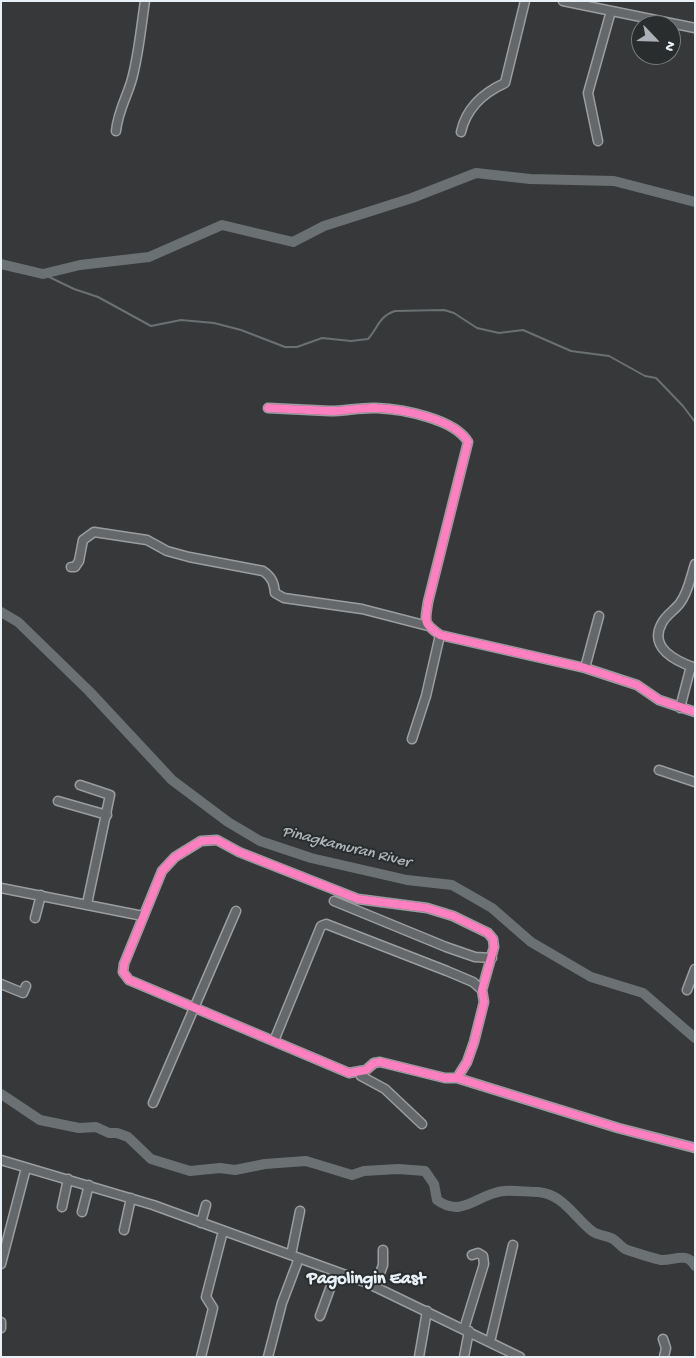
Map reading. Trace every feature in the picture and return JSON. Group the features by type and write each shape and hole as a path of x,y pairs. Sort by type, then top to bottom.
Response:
{"street":[{"path":"116,131 120,109 131,85 135,68 145,1"},
{"path":"461,132 464,119 474,104 505,83 525,1"},
{"path":"563,1 695,28"},
{"path":"598,141 588,93 611,11"},
{"path":"268,408 332,411 376,408 403,412 453,427 464,435 468,442 428,602 425,621 428,626 440,636 585,668 644,688 659,700 695,712"},
{"path":"71,567 75,567 79,561 83,540 94,532 135,538 147,540 167,551 188,557 263,571 270,576 274,584 275,593 284,598 362,609 428,626"},
{"path":"680,708 693,667 669,656 663,651 658,633 661,624 685,595 695,564"},
{"path":"585,668 599,616"},
{"path":"412,739 426,696 440,636"},
{"path":"659,770 695,782"},
{"path":"80,785 110,795 87,904"},
{"path":"58,801 107,815"},
{"path":"366,1070 349,1073 128,980 123,972 124,964 162,871 175,857 201,841 218,840 239,852 358,899 427,908 453,916 488,933 493,939 492,958 482,990 484,1002 467,1062 457,1078"},
{"path":"1,888 143,916"},
{"path":"35,918 41,895"},
{"path":"334,902 446,947 475,957 492,958"},
{"path":"153,1103 192,1008 236,911"},
{"path":"274,1041 321,926 326,924 447,970 473,982 482,990"},
{"path":"687,990 695,969"},
{"path":"1,984 23,993 26,986"},
{"path":"422,1124 384,1089 361,1076 366,1070 374,1063 387,1062 446,1078 457,1078 618,1128 695,1148"},
{"path":"1,1160 131,1198 300,1258 375,1287 520,1357"},
{"path":"1,1264 26,1168"},
{"path":"62,1207 68,1179"},
{"path":"82,1212 89,1185"},
{"path":"124,1230 131,1198"},
{"path":"201,1223 206,1205"},
{"path":"291,1256 300,1211"},
{"path":"201,1357 213,1308 206,1296 223,1231"},
{"path":"490,1342 513,1245"},
{"path":"375,1287 382,1265 383,1250"},
{"path":"464,1357 466,1330 484,1264 483,1256 478,1253 472,1255"},
{"path":"268,1357 282,1303 300,1258"},
{"path":"320,1316 336,1272"},
{"path":"419,1357 427,1311"},
{"path":"1,1322 1,1328"},
{"path":"663,1339 666,1348 664,1357"}],"waterway":[{"path":"1,264 43,274 80,265 149,257 222,225 293,242 324,226 412,198 476,173 530,179 614,181 695,202"},
{"path":"43,274 74,289 98,297 151,326 181,320 214,323 241,330 285,347 297,347 322,338 351,341 368,339 382,319 395,311 444,310 454,313 477,328 499,333 523,330 571,351 609,356 645,376 656,378 683,406 695,422"},
{"name":"Pinagkamuran River","path":"1,612 18,622 89,691 172,780 228,822 260,841 311,858 407,880 452,885 492,908 531,942 591,977 643,993 695,1038"},
{"path":"1,1094 40,1120 79,1128 96,1127 109,1133 117,1133 128,1137 151,1159 190,1171 220,1168 235,1170 265,1164 306,1161 352,1175 364,1171 398,1169 425,1171 434,1184 437,1200 455,1207 463,1206 504,1191 547,1194 568,1207 592,1231 613,1239 625,1249 661,1260 684,1258 692,1261 695,1266"}],"cycle path":[{"path":"268,408 330,411 365,408 400,410 440,421 452,427 468,442 428,602 426,618 428,625 440,635 585,668 637,685 659,700 695,712"},
{"path":"457,1078 467,1062 484,1002 482,990 494,947 493,939 488,933 453,916 427,908 358,899 239,852 217,840 201,841 175,857 162,871 124,964 123,972 129,980 349,1073 366,1070 374,1063 380,1062 445,1078 457,1078 618,1128 695,1148"}],"district":[{"name":"Pagolingin East","path":"366,1280"}]}
